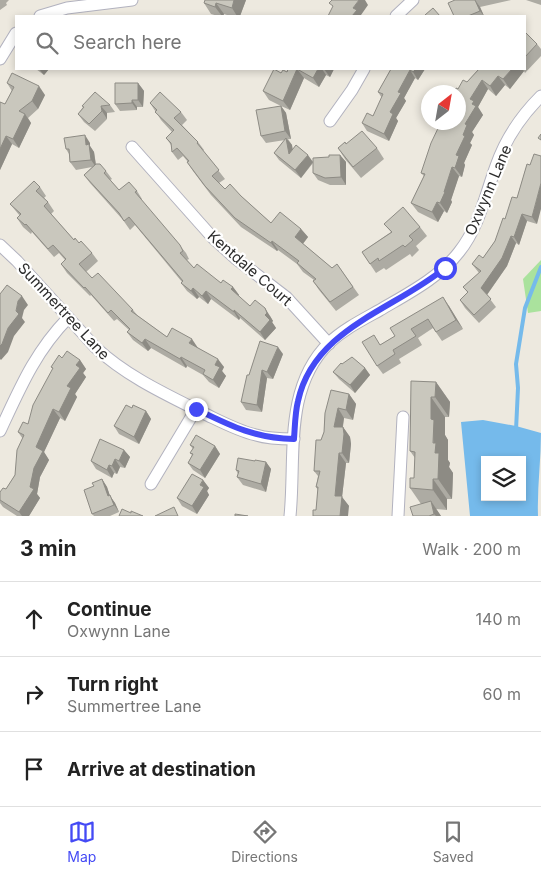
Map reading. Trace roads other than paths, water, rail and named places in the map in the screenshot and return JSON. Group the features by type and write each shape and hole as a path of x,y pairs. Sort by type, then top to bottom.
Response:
{"street":[{"path":"43,15 67,8 132,0"},
{"path":"397,15 413,0"},
{"path":"0,59 15,35"},
{"path":"330,121 363,70"},
{"name":"Oxwynn Lane","path":"290,516 297,408 300,392 312,365 329,344 344,331 406,295 437,274 459,253 479,218 502,152 515,128 541,96"},
{"name":"Kentdale Court","path":"132,147 213,238 286,298 329,344"},
{"name":"Summertree Lane","path":"0,245 106,358 142,382 236,429 256,436 294,439"},
{"path":"0,431 36,357 51,335 68,318"},
{"path":"151,484 196,409"},
{"path":"398,516 403,417"}],"water":[{"path":"483,420 541,433 538,516 470,516 461,422"}],"waterway":[{"path":"516,430 518,388 516,364 525,308 541,267"}]}
